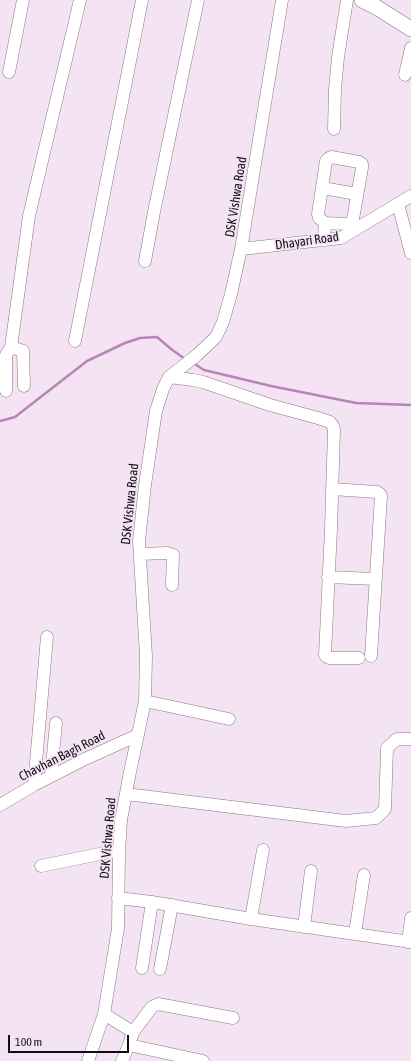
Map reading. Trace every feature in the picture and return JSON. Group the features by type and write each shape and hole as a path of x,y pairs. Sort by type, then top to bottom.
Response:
{"main road":[{"path":"362,0 378,4 410,26"}],"street":[{"path":"9,72 23,0"},
{"path":"6,391 6,356 11,347 29,216 80,0"},
{"path":"75,341 142,0"},
{"path":"145,261 198,0"},
{"name":"DSK Vishwa Road","path":"88,1061 104,1014 118,928 121,820 145,701 146,656 139,542 145,485 155,419 163,389 172,374 196,355 216,336 223,322 241,249 282,0"},
{"path":"334,129 335,89 338,57 347,0"},
{"path":"405,75 411,48"},
{"path":"331,157 359,162 362,164 353,219 348,224 325,223 319,218 318,214 322,188 326,161 331,157"},
{"path":"322,188 357,194"},
{"name":"Dhayari Road","path":"241,249 341,238 411,196"},
{"path":"398,204 411,253"},
{"path":"324,240 325,223"},
{"path":"11,347 23,351 24,386"},
{"path":"172,374 203,382 270,405 330,422 334,430 325,655 329,658 358,658"},
{"path":"332,488 377,492 380,494 371,656"},
{"path":"140,554 167,553 173,555 172,585"},
{"path":"328,577 376,579"},
{"path":"34,785 47,636"},
{"path":"145,701 229,720"},
{"path":"51,776 56,723"},
{"name":"Chavhan Bagh Road","path":"0,805 51,776 138,735"},
{"path":"126,794 346,821 376,818 385,809 387,748 397,739 411,739"},
{"path":"41,866 119,850"},
{"path":"251,919 263,850"},
{"path":"304,927 311,871"},
{"path":"355,934 364,875"},
{"path":"118,898 410,942 411,918"},
{"path":"142,968 152,902"},
{"path":"160,969 172,906"},
{"path":"122,1061 133,1032 152,1007 158,1004 233,1018"},
{"path":"104,1014 133,1032"},
{"path":"129,1045 159,1056 203,1061"}],"waterway":[{"path":"0,421 15,417 87,361 125,343 140,338 157,337 185,359"},
{"path":"193,363 204,370 271,386 356,403 411,405"}]}
